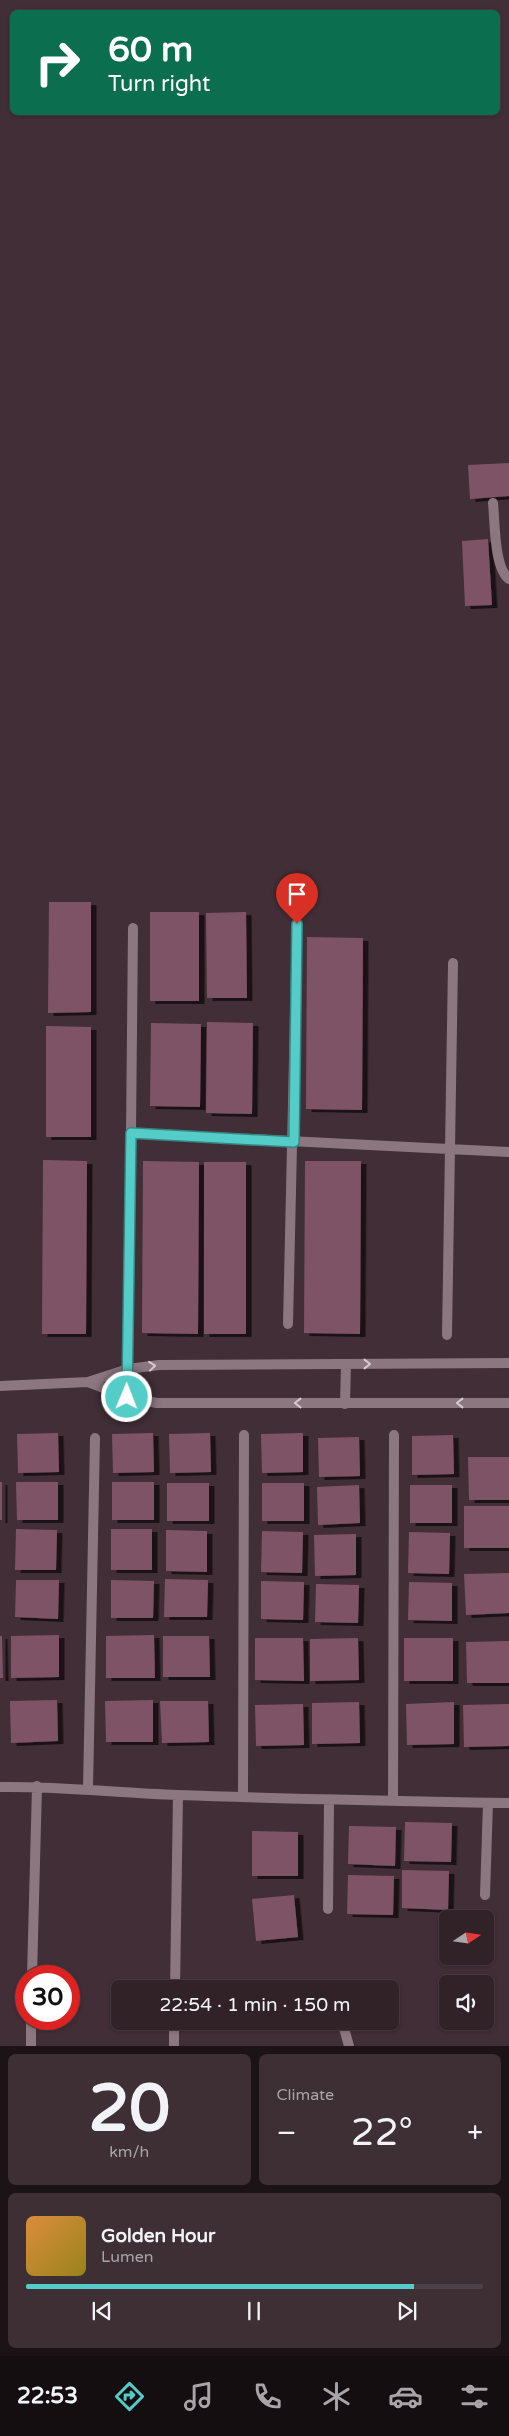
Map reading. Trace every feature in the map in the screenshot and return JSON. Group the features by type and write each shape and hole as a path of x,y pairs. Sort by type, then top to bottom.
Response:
{"street":[{"path":"493,503 499,565 504,575 509,579"},
{"path":"288,1324 294,1142 297,924"},
{"path":"127,1397 133,928"},
{"path":"447,1336 453,963"},
{"path":"131,1133 509,1152"},
{"path":"0,1386 88,1382 128,1369 159,1365 509,1363"},
{"path":"345,1404 346,1364"},
{"path":"88,1382 127,1397 158,1403 509,1403"},
{"path":"393,1799 394,1434"},
{"path":"243,1796 244,1435"},
{"path":"88,1789 95,1438"},
{"path":"32,1965 37,1786"},
{"path":"0,1787 37,1786 178,1795 243,1796 329,1801 393,1799 509,1803"},
{"path":"175,1980 178,1795"},
{"path":"328,1909 329,1801"},
{"path":"485,1895 488,1803"},
{"path":"31,2030 31,2046"},
{"path":"174,2030 174,2046"},
{"path":"345,2030 349,2046"}],"building":[{"path":"509,463 509,496 470,499 468,465"},
{"path":"488,539 492,605 465,606 462,541"},
{"path":"49,902 91,902 91,1012 48,1013"},
{"path":"150,912 199,912 199,1001 150,1001"},
{"path":"246,912 247,998 207,998 206,913"},
{"path":"307,937 363,938 362,1110 306,1109"},
{"path":"207,1022 253,1023 252,1114 206,1113"},
{"path":"151,1023 201,1024 200,1107 150,1106"},
{"path":"46,1026 91,1027 91,1137 46,1137"},
{"path":"43,1160 87,1161 86,1334 42,1334"},
{"path":"143,1161 199,1162 198,1334 142,1333"},
{"path":"305,1161 361,1161 360,1334 304,1333"},
{"path":"204,1162 246,1162 246,1334 204,1334"},
{"path":"58,1433 59,1472 18,1473 17,1434"},
{"path":"153,1433 154,1472 113,1473 112,1434"},
{"path":"210,1433 211,1472 170,1473 169,1434"},
{"path":"303,1433 303,1472 262,1473 261,1434"},
{"path":"453,1435 454,1474 412,1475 412,1436"},
{"path":"359,1437 360,1476 319,1477 318,1438"},
{"path":"468,1457 509,1457 509,1500 469,1500"},
{"path":"0,1482 2,1482 2,1520 0,1520"},
{"path":"16,1482 58,1482 58,1520 17,1520"},
{"path":"112,1482 154,1482 154,1520 112,1520"},
{"path":"167,1483 209,1483 209,1521 167,1521"},
{"path":"262,1483 304,1483 304,1521 262,1521"},
{"path":"359,1485 360,1523 318,1525 317,1487"},
{"path":"410,1485 452,1485 452,1523 410,1523"},
{"path":"464,1506 509,1506 509,1548 464,1548"},
{"path":"16,1529 57,1530 56,1570 15,1570"},
{"path":"111,1529 152,1529 152,1570 111,1570"},
{"path":"166,1530 207,1531 207,1572 166,1571"},
{"path":"262,1531 303,1532 302,1573 261,1572"},
{"path":"409,1532 450,1533 449,1574 408,1573"},
{"path":"356,1534 356,1575 315,1576 314,1535"},
{"path":"509,1573 509,1613 466,1615 464,1574"},
{"path":"165,1579 208,1580 207,1617 164,1617"},
{"path":"16,1580 59,1580 58,1619 15,1617"},
{"path":"111,1580 154,1581 153,1618 111,1618"},
{"path":"261,1581 304,1582 303,1620 261,1619"},
{"path":"409,1582 452,1583 452,1621 408,1620"},
{"path":"316,1584 359,1585 358,1623 315,1622"},
{"path":"59,1635 59,1677 11,1678 11,1636"},
{"path":"154,1635 155,1678 106,1678 106,1636"},
{"path":"0,1636 2,1636 3,1678 0,1678"},
{"path":"163,1636 209,1636 210,1677 163,1677"},
{"path":"255,1638 303,1638 304,1681 255,1680"},
{"path":"358,1638 359,1680 310,1681 310,1639"},
{"path":"404,1638 453,1638 453,1681 404,1681"},
{"path":"509,1641 509,1683 467,1683 466,1642"},
{"path":"57,1700 58,1741 11,1743 10,1701"},
{"path":"153,1700 153,1742 106,1742 105,1701"},
{"path":"160,1701 208,1701 209,1742 162,1743"},
{"path":"359,1702 360,1743 312,1744 312,1703"},
{"path":"454,1702 454,1744 407,1745 406,1704"},
{"path":"303,1704 304,1745 256,1746 255,1705"},
{"path":"509,1704 509,1746 464,1747 463,1705"},
{"path":"405,1822 452,1823 451,1862 404,1861"},
{"path":"349,1826 396,1827 395,1866 348,1864"},
{"path":"252,1831 298,1832 298,1876 252,1876"},
{"path":"402,1870 449,1871 448,1910 402,1908"},
{"path":"348,1875 394,1876 393,1915 347,1914"},
{"path":"294,1895 298,1937 256,1941 252,1899"}],"route":[{"path":"127,1397 131,1133 294,1142 297,924"}]}
